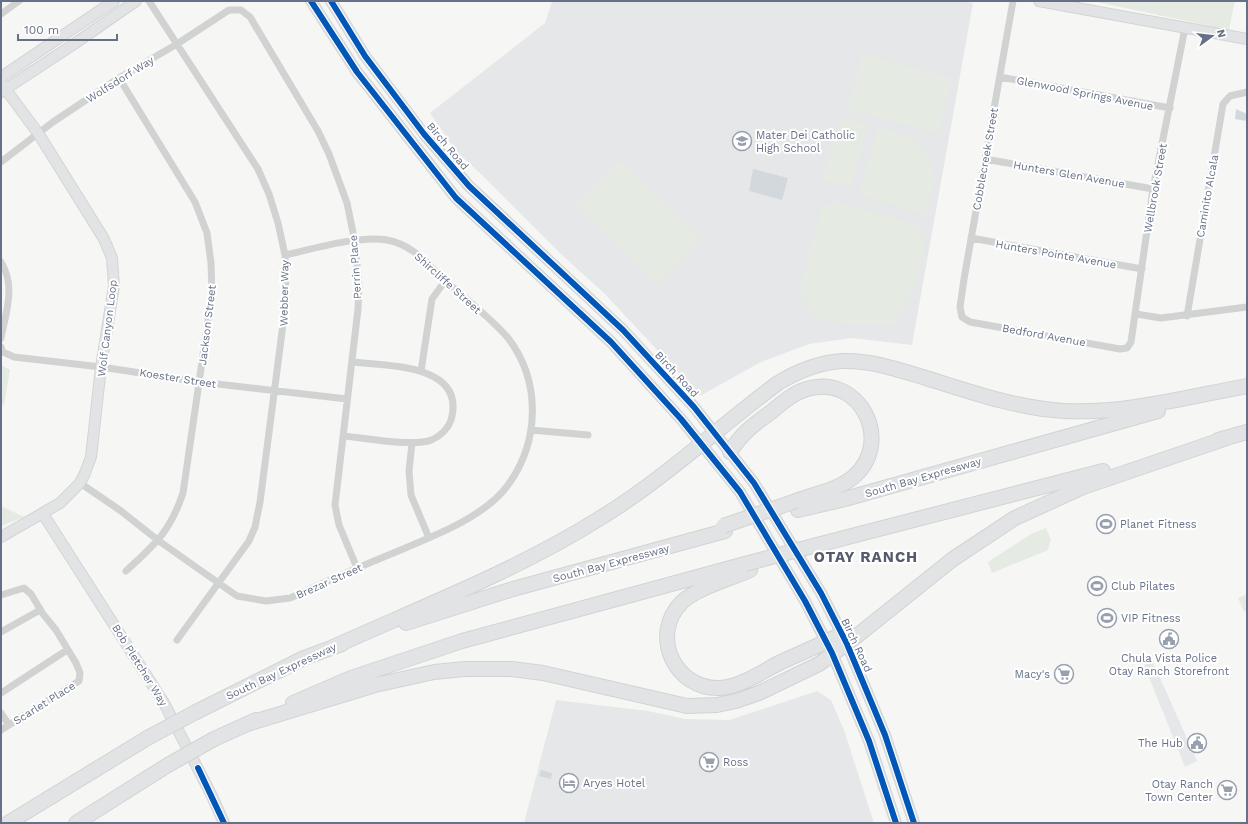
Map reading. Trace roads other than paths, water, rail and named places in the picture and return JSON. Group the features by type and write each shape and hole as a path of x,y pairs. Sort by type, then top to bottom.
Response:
{"highway":[{"path":"333,647 505,570 564,540 635,495 714,432 785,379 808,368 834,362 870,363 1006,402 1063,411 1121,409 1247,386"},
{"name":"South Bay Expressway","path":"8,823 149,737 250,684 333,647 506,592 711,534 724,528 797,505 861,494 1247,386"},
{"path":"730,452 740,436 798,392 813,388 825,387 842,391 852,398 864,411 871,428 871,446 867,459 858,473 843,484 797,505"},
{"path":"747,567 692,594 682,602 675,611 668,627 667,644 672,660 682,674 691,681 708,687 731,686 829,648 844,639 997,528 1021,515 1083,486 1247,432"},
{"path":"76,823 168,765 214,739 330,686 434,650 747,567 814,545 910,522 1227,438"},
{"path":"247,724 375,685 434,672 481,668 512,669 543,673 677,705 717,705 736,701 759,693 810,669 829,648"}],"main road":[{"path":"1,77 114,1"},
{"path":"2,88 74,44 136,1"},
{"path":"311,1 357,72 456,198 611,342 681,419 740,492 806,601 829,648 869,741 896,823"},
{"name":"Birch Road","path":"331,1 374,68 424,134 469,186 623,330 694,407 754,482 821,593 844,639 885,735 914,823"},
{"path":"1039,1 1247,39"},
{"name":"Wolf Canyon Loop","path":"1,537 60,503 80,483 91,457 114,286 112,258 104,239 38,133 2,88"},
{"name":"Bob Pletcher Way","path":"43,514 164,702 211,794 224,823"}],"street":[{"path":"1,14 19,1"},
{"name":"Webber Way","path":"149,1 263,179 278,223 285,255 286,301 260,502 255,527 249,541 219,585 177,640"},
{"name":"Cobblecreek Street","path":"962,317 960,307 971,238 1013,1"},
{"name":"Wolfsdorf Way","path":"1,162 38,133 118,78 177,44 228,10 241,10 244,13"},
{"name":"Perrin Place","path":"244,13 250,17 318,131 330,154 347,203 355,242 359,287 353,362 347,399 335,505 339,525 357,568"},
{"name":"Wellbrook Street","path":"1127,348 1131,342 1154,189 1186,28"},
{"name":"Glenwood Springs Avenue","path":"1000,77 1170,108"},
{"name":"Jackson Street","path":"118,78 195,202 207,233 213,284 183,493 173,519 159,541 126,571"},
{"name":"Caminito Alcala","path":"1187,316 1223,104 1230,96 1247,92"},
{"name":"Hunters Glen Avenue","path":"985,159 1154,189"},
{"name":"Hunters Pointe Avenue","path":"971,238 1142,269"},
{"name":"Shircliffe Street","path":"285,255 373,239 402,245 425,260 445,281 499,329 516,350 527,374 532,396 531,430"},
{"path":"1,262 5,268 9,286 9,306 1,338"},
{"path":"421,371 432,299 445,281"},
{"path":"1136,314 1161,318 1187,316 1247,307"},
{"name":"Bedford Avenue","path":"962,317 970,322 1120,349 1127,348"},
{"name":"Koester Street","path":"1,347 3,352 9,356 102,367 275,392 347,399"},
{"path":"343,436 412,443 427,442 436,438 451,422 454,408 453,398 446,384 421,371 353,362"},
{"path":"531,430 588,435"},
{"name":"Brezar Street","path":"80,483 121,511 219,585 237,596 266,601 290,598 429,538 484,509 502,492 521,463 531,430"},
{"path":"412,443 409,471 411,495 429,538"},
{"name":"Scarlet Place","path":"1,595 24,588 31,594 40,610 56,630 76,663 80,673 79,681 1,730"},
{"path":"1,632 40,610"},
{"path":"1,693 67,650"},
{"path":"1,713 9,724"}],"place":[{"name":"Mater Dei Catholic High School","path":"742,141"},
{"name":"Planet Fitness","path":"1106,524"},
{"name":"Club Pilates","path":"1097,586"},
{"name":"VIP Fitness","path":"1107,618"},
{"name":"Chula Vista Police Otay Ranch Storefront","path":"1169,639"},
{"name":"Macy's","path":"1064,674"},
{"name":"The Hub","path":"1197,743"},
{"name":"Ross","path":"709,762"},
{"name":"Aryes Hotel","path":"569,783"},
{"name":"Otay Ranch Town Center","path":"1227,790"}],"district":[{"name":"OTAY RANCH","path":"866,557"}]}
